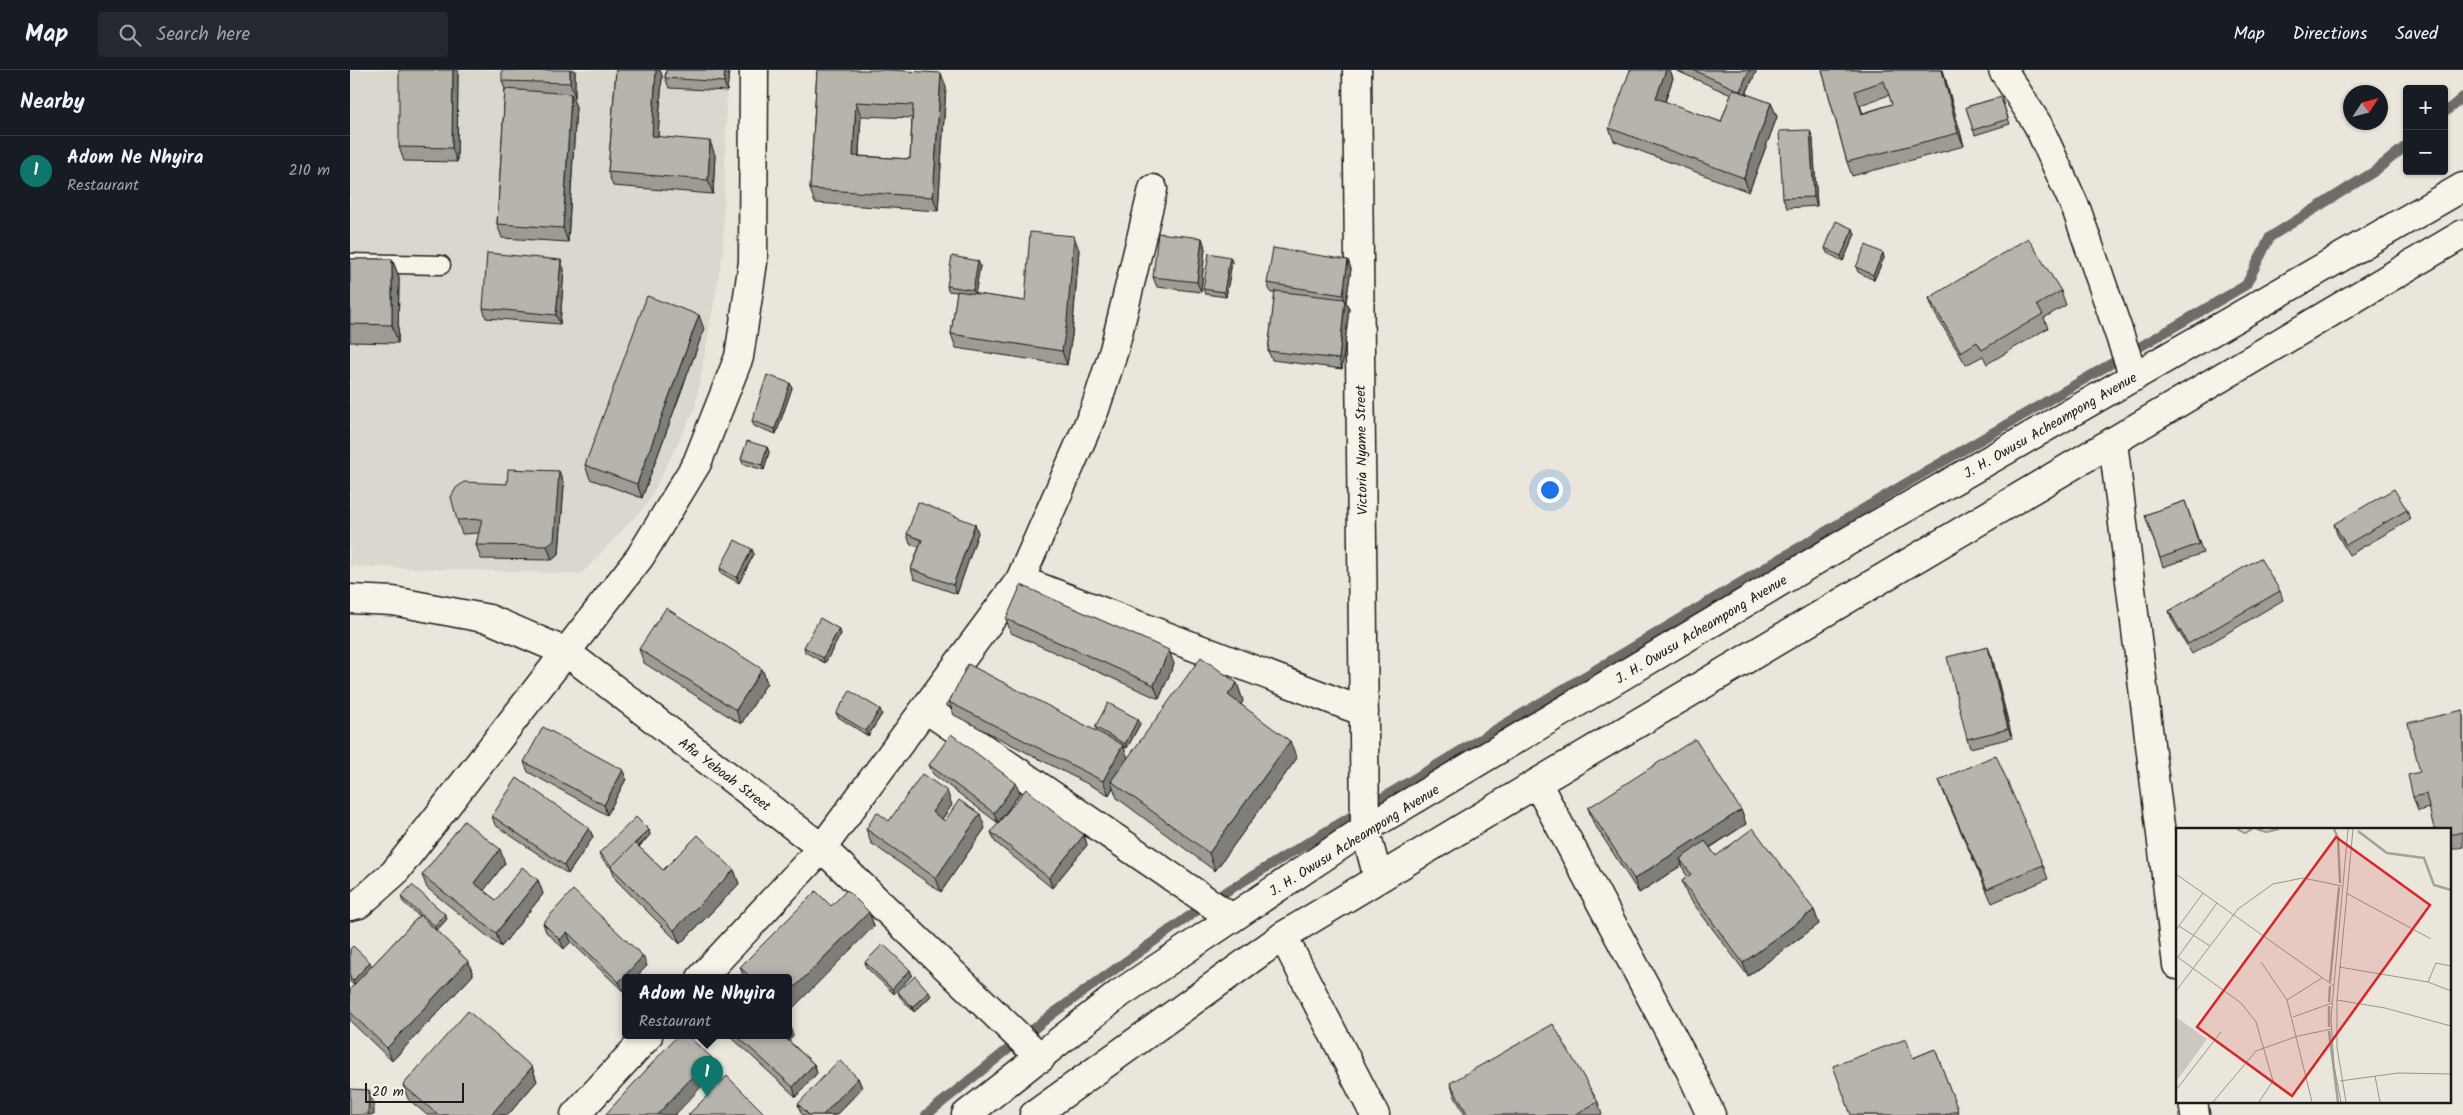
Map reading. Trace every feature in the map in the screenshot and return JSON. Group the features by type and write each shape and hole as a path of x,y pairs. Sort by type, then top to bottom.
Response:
{"street":[{"path":"350,906 359,904 394,873 640,557 698,464 739,357 752,262 754,70"},
{"name":"Victoria Nyame Street","path":"1357,70 1366,830 1378,878"},
{"path":"2003,70 2038,125 2077,211 2134,378"},
{"name":"J. H. Owusu Acheampong Avenue","path":"966,1115 1041,1058 1119,994 1366,830 1850,540 2463,187"},
{"path":"705,974 822,848 1020,580 1096,409 1114,350 1153,188"},
{"path":"1034,1115 1283,936 1536,783 2463,234"},
{"path":"2112,442 2176,958"},
{"path":"1020,580 1364,712"},
{"name":"Afia Yeboah Street","path":"350,599 393,601 489,619 566,652 822,848 1041,1058"},
{"path":"926,709 1232,918"},
{"path":"1536,783 1690,1070 1711,1115"},
{"path":"1283,936 1375,1115"},
{"path":"575,1115 645,1039"},
{"path":"2193,1102 2195,1115"}],"lane":[{"path":"350,262 440,265"}],"shaded area":[{"path":"350,70 727,70 723,252 695,408 648,503 581,574 350,566"}],"building":[{"path":"399,70 453,70 452,148 399,147"},
{"path":"502,70 570,70 570,83 502,81"},
{"path":"616,70 656,70 652,136 710,141 708,180 608,172"},
{"path":"666,70 725,70 724,82 665,78"},
{"path":"817,70 888,70 941,73 933,197 810,189","holes":["856,102 913,105 910,159 853,156"]},
{"path":"1630,70 1666,70 1656,98 1721,122 1733,89 1771,103 1744,178 1609,128"},
{"path":"1693,70 1749,70 1740,91"},
{"path":"1822,70 1942,70 1958,133 1847,162","holes":["1884,81 1892,104 1862,114 1855,91"]},
{"path":"505,89 571,94 563,228 497,224"},
{"path":"2001,97 2008,119 1973,130 1966,107"},
{"path":"1810,130 1814,197 1783,198 1779,131"},
{"path":"1836,221 1853,229 1841,256 1825,248"},
{"path":"1030,232 1074,236 1067,321 1062,351 951,334 957,291 1025,301"},
{"path":"1158,233 1202,238 1197,282 1153,277"},
{"path":"2028,238 2061,291 2037,305 2043,314 1982,350 1977,342 1961,352 1929,298"},
{"path":"1866,245 1883,253 1873,275 1856,267"},
{"path":"1273,248 1348,260 1343,295 1267,283"},
{"path":"487,253 561,260 556,315 483,308"},
{"path":"1209,253 1230,257 1224,292 1203,289"},
{"path":"952,256 978,261 973,290 947,286"},
{"path":"350,259 392,259 392,325 350,324"},
{"path":"1275,291 1345,299 1339,359 1268,351"},
{"path":"647,296 699,315 637,484 585,465"},
{"path":"767,375 790,383 775,429 752,421"},
{"path":"747,441 767,447 762,465 741,459"},
{"path":"508,469 559,471 554,541 547,546 476,545 482,519 457,520 451,497 456,488 464,482 507,484"},
{"path":"2394,489 2407,510 2346,545 2334,524"},
{"path":"2185,501 2199,544 2160,558 2145,515"},
{"path":"918,502 975,524 953,585 911,569 922,540 907,534"},
{"path":"735,540 752,549 737,578 720,568"},
{"path":"2260,558 2280,591 2188,644 2169,611"},
{"path":"1021,585 1169,650 1154,685 1006,619"},
{"path":"666,608 762,669 736,710 639,649"},
{"path":"820,618 839,629 823,658 804,647"},
{"path":"1988,647 2008,729 1967,739 1947,657"},
{"path":"1201,657 1237,683 1228,695 1290,741 1209,853 1111,781"},
{"path":"968,664 1123,745 1103,781 949,702"},
{"path":"850,691 880,709 866,731 836,713"},
{"path":"1108,703 1138,719 1125,744 1095,727"},
{"path":"2463,710 2463,832 2450,835 2450,828 2434,828 2426,794 2413,797 2408,775 2420,772 2408,723"},
{"path":"543,727 623,770 604,805 524,762"},
{"path":"951,734 1016,783 994,813 929,765"},
{"path":"1695,739 1741,810 1634,879 1588,808"},
{"path":"1996,755 2043,865 1987,889 1939,780"},
{"path":"922,774 947,791 932,812 945,821 959,800 980,814 936,878 866,829 877,812 889,821"},
{"path":"517,778 589,828 564,865 492,816"},
{"path":"1026,789 1084,835 1049,878 991,832"},
{"path":"636,817 649,830 612,866 599,853"},
{"path":"464,821 500,849 474,883 496,900 522,867 538,880 496,933 422,875"},
{"path":"1753,828 1814,910 1743,963 1682,881 1691,874 1680,859 1705,841 1716,856"},
{"path":"698,835 734,870 674,930 611,867 635,843 663,870"},
{"path":"412,885 445,914 435,926 401,897"},
{"path":"573,890 643,956 626,974 622,974 622,979 619,982 567,932 560,940 543,923"},
{"path":"847,890 869,912 792,990 792,974 747,974 740,967 816,891 831,906"},
{"path":"420,915 468,961 387,1048 350,1012 350,989"},
{"path":"883,944 910,970 892,989 865,962"},
{"path":"353,946 370,962 353,981 350,978 350,949"},
{"path":"915,976 929,992 912,1007 898,992"},
{"path":"468,1011 532,1067 491,1115 438,1115 403,1085"},
{"path":"1553,1024 1598,1102 1574,1115 1468,1115 1450,1083"},
{"path":"674,1039 691,1039 711,1057 657,1115 605,1115"},
{"path":"740,1039 786,1039 814,1064 793,1087"},
{"path":"1906,1039 1913,1058 1935,1049 1958,1110 1945,1115 1851,1115 1833,1066"},
{"path":"839,1060 858,1078 823,1115 809,1115 798,1104"},
{"path":"727,1076 766,1115 688,1115"},
{"path":"350,1089 369,1090 368,1115 350,1115"}],"waterway":[{"path":"2448,110 2463,97"},
{"path":"926,1115 1051,1015 1209,902 1903,485 2246,285 2270,237 2375,171 2403,148"}],"place":[{"name":"Adom Ne Nhyira","path":"707,1097"}]}
